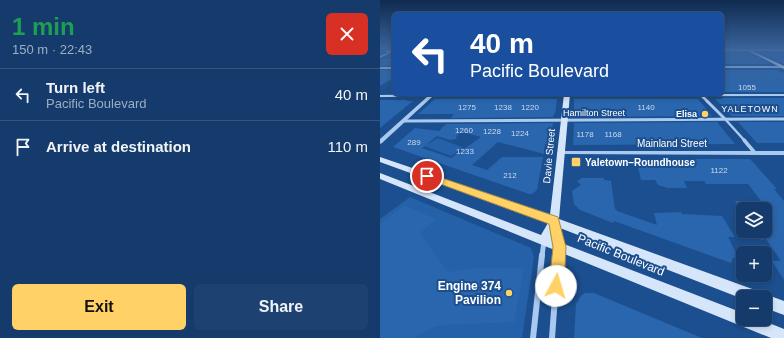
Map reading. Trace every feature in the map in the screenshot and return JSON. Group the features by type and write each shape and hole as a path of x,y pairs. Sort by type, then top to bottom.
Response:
{"main road":[{"name":"Davie Street","path":"559,247 554,221 567,96"},
{"name":"Pacific Boulevard","path":"380,159 554,221 736,290"},
{"name":"Pacific Boulevard","path":"380,176 784,336"},
{"name":"Davie Street","path":"544,241 554,221"},
{"path":"772,304 784,308"}],"street":[{"path":"724,67 784,67"},
{"path":"380,68 392,68"},
{"path":"724,95 784,95"},
{"path":"380,96 392,96"},
{"path":"380,142 432,96"},
{"path":"703,96 755,152"},
{"name":"Hamilton Street","path":"404,121 784,120"},
{"name":"Mainland Street","path":"560,154 784,153"},
{"name":"Davie Street","path":"533,338 544,241"},
{"name":"Davie Street","path":"552,338 559,247"}],"shaded area":[{"path":"438,138 464,148 451,156 424,146"},
{"path":"410,197 531,248 534,257 522,338 380,338 380,219"}],"building":[{"path":"380,64 392,64 392,66 380,66"},
{"path":"724,64 771,64 724,64"},
{"path":"380,70 392,70 392,78 380,86"},
{"path":"724,70 776,70 784,73 784,92 724,92"},
{"path":"784,98 784,116 732,116 715,99"},
{"path":"435,99 557,99 555,114 553,117 451,118 454,114 418,114"},
{"path":"574,99 698,99 712,116 574,117"},
{"path":"380,100 408,100 406,101 413,101 380,128"},
{"path":"717,122 735,144 573,145 574,123"},
{"path":"738,122 784,122 784,143 757,143"},
{"path":"553,123 550,144 545,144 544,154 498,142 472,165 487,170 502,157 543,157 537,190 532,194 529,194 393,147 415,128 439,131 446,124","holes":["462,132 481,137 451,158 422,148 437,136 450,140 456,139 457,135"]},
{"path":"636,159 750,159 777,189 774,189 784,201 784,280 772,261 781,261 766,239 761,240 760,238 772,238 772,202 736,202 735,201 761,201 748,184 706,184 704,181 684,181 687,188 668,188 658,185 655,180 641,180"},
{"path":"582,178 604,178 604,180 611,181 615,209 617,211 657,225 654,213 681,212 682,214 722,216 735,237 728,237 736,253 736,257 733,258 731,263 614,221 613,223 580,210 574,204 572,191 581,185 577,181"},
{"path":"404,205 436,219 420,233 448,272 473,268 524,268 514,322 442,325 432,328 414,338 380,338 380,224"},
{"path":"585,293 594,293 702,338 574,338 576,304"}],"place":[{"name":"Elisa","path":"705,114"},
{"name":"Yaletown–Roundhouse","path":"576,162"},
{"name":"Engine 374 Pavilion","path":"509,293"}],"district":[{"name":"YALETOWN","path":"750,109"}],"route":[{"path":"427,176 554,221 559,247 559,266 556,286"}]}
